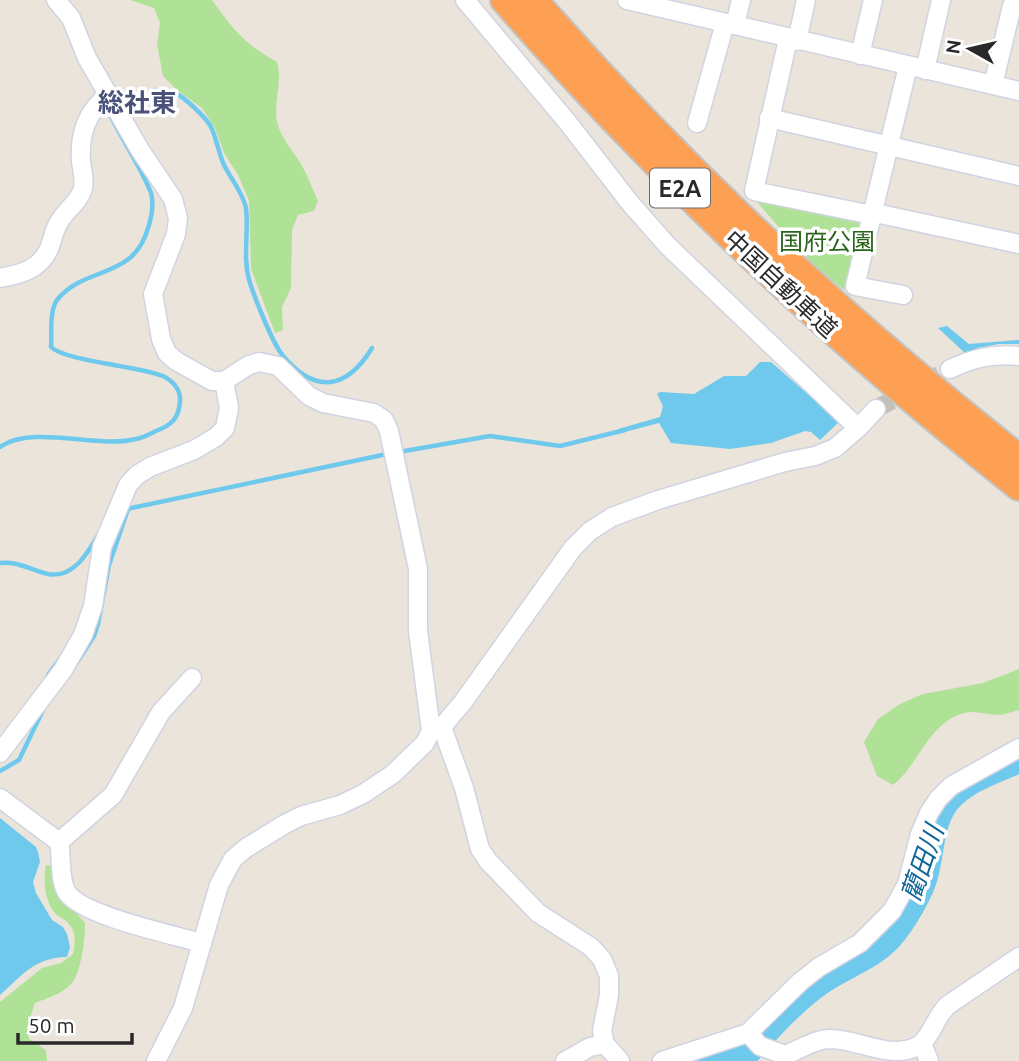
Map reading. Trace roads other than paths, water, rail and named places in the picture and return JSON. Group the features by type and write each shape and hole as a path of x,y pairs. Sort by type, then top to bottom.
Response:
{"highway":[{"name":"中国自動車道","path":"504,0 616,124 726,233 869,364 1019,487"},
{"name":"中国自動車道","path":"534,0 625,101 713,192 882,345 1019,458"}],"street":[{"path":"56,0 71,18 87,58 140,150 173,199 178,218 176,234 153,294 161,339 167,353 212,381 224,381 249,365 259,362 278,366 303,391 323,403 362,410 384,420 389,431 418,569 419,654 436,729 464,788 480,849 488,861 538,913 591,947 602,959 609,976 609,995 602,1031 605,1044 620,1061"},
{"path":"465,0 569,124 629,203 667,245 858,428"},
{"path":"627,0 1019,91"},
{"path":"697,123 730,24 741,0"},
{"path":"806,0 769,118 754,191 872,215 880,214 1019,244"},
{"path":"860,55 873,0"},
{"path":"903,295 855,286 889,146 941,0"},
{"path":"993,85 1013,6 1019,7"},
{"path":"0,278 30,270 39,264 48,250 60,219 80,198 83,178 82,135 87,119 99,102 109,95"},
{"path":"769,118 1019,176"},
{"path":"950,369 980,357 1019,356"},
{"path":"0,753 63,670 83,635 93,606 102,547 128,485 150,467 194,450 216,437 225,428 229,408 224,381"},
{"path":"156,1061 183,1008 219,885 233,859 285,824 340,805 363,794 393,774 425,743 470,691 573,548 590,531 612,517 658,500 835,448 876,409"},
{"path":"59,842 113,795 161,712 191,678"},
{"path":"662,1061 753,1039 800,982 819,967 860,943 892,911 907,884 920,834 929,813 951,786 1019,748"},
{"path":"0,798 59,842 65,890 72,900 94,912 202,943"},
{"path":"753,1039 786,1058 814,1042 827,1039 840,1040 881,1053 895,1055 908,1052 922,1043 941,1012 1019,957"},
{"path":"922,1043 929,1061"},
{"path":"565,1061 590,1046 605,1044"}],"water":[{"path":"947,326 969,344 1019,340 1019,344 977,348 976,352 966,354 938,328"},
{"path":"760,362 771,362 838,423 820,440 811,432 805,431 771,443 730,449 671,443 659,423 621,433 618,429 660,417 663,406 657,394 660,392 694,394 724,376 746,376"},
{"path":"0,818 36,847 40,862 33,882 36,893 52,920 63,927 70,947 67,957 37,964 0,995"}],"waterway":[{"path":"154,90 170,91 181,96 200,113 212,129 224,165 240,191 246,208 246,264 250,283 269,331 283,356 307,377 331,382 352,372 372,348"},
{"path":"0,447 13,440 29,437 103,441 139,438 166,426 174,420 178,412 178,390 163,376 86,360 51,347 52,316 57,300 82,281 121,264 132,256 142,243 150,221 151,193 111,117"},
{"path":"399,452 490,436 560,446 625,430"},
{"path":"122,510 387,454"},
{"path":"76,664 94,636 109,565 128,509"},
{"path":"0,563 19,565 48,574 66,572 80,562 100,532"},
{"path":"48,675 62,656"},
{"path":"0,771 19,760 44,708"},
{"name":"藺田川","path":"739,1061 799,997 822,980 874,950 889,937 920,888 934,826 946,801 970,781 1019,759"},
{"name":"藺田川","path":"691,1061 718,1058 727,1061"}],"tunnel":[{"path":"876,409 950,369"}],"district":[{"name":"総社東","path":"137,102"}],"park label":[{"name":"国府公園","path":"827,241"}]}
